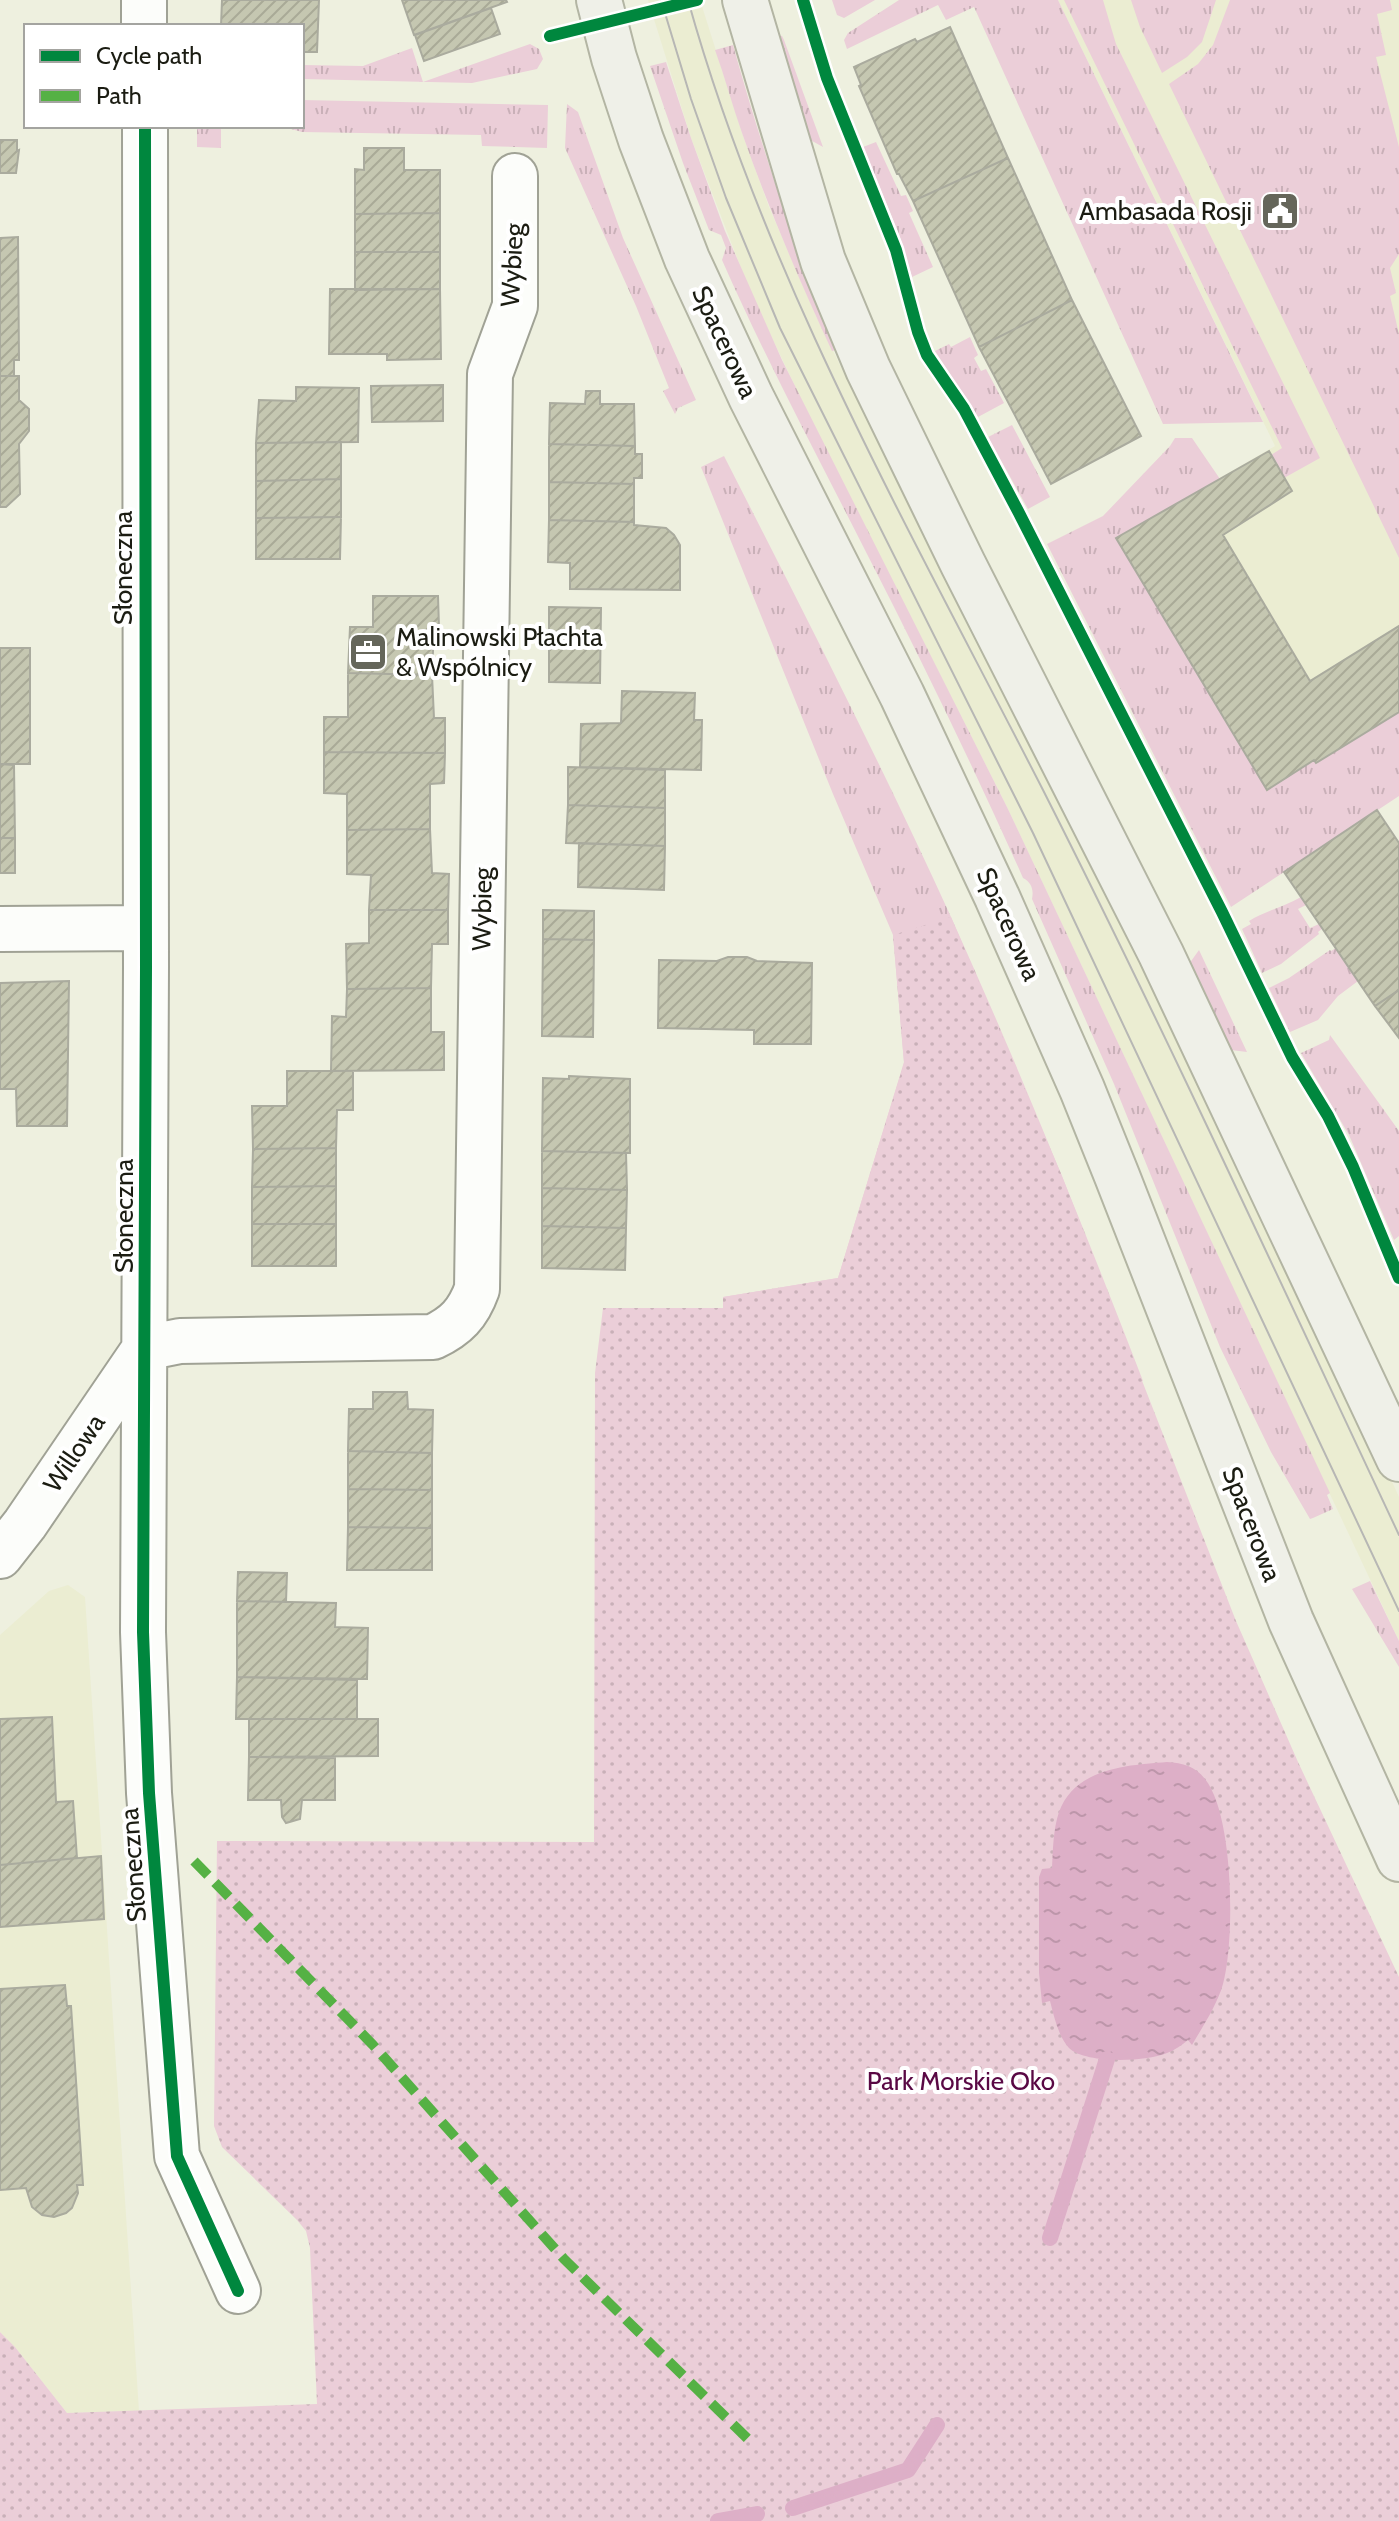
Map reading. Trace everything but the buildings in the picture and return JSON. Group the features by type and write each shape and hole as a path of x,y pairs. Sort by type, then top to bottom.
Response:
{"main road":[{"name":"Spacerowa","path":"599,0 636,127 687,259 751,397 909,709 997,897 1082,1089 1291,1621 1399,1859"},
{"path":"745,0 823,261 868,369 1161,954 1399,1459"}],"street":[{"path":"144,0 144,24"},
{"name":"Słoneczna","path":"145,128 143,1616 149,1793 177,2156 238,2291"},
{"name":"Wybieg","path":"145,1348 180,1341 433,1337 462,1320 477,1289 490,374 515,306 515,176"},
{"path":"0,929 146,928"},
{"name":"Willowa","path":"0,1556 145,1348"}],"shaded area":[{"path":"648,0 700,0 769,207 816,316 880,447 885,445 1080,826 1384,1464 1399,1497 1399,1641 1007,807 817,432 751,294 691,138"},
{"name":"Ambasada Rosji","path":"1058,0 1399,0 1399,712 1267,790 1116,538 1275,446"},
{"path":"68,1585 85,1597 139,2411 67,2413 0,2332 0,1635 49,1591"}],"green space":[{"path":"832,0 875,0 844,18 837,15"},
{"path":"899,0 1058,0 1263,422 1163,424 974,7 946,20 938,5 847,49 844,40 848,33"},
{"path":"1064,0 1103,0 1116,44 1320,458 1284,478 1271,455 1282,448"},
{"path":"1131,0 1216,0 1202,42 1187,57 1162,73"},
{"path":"1230,0 1390,0 1392,10 1377,14 1386,55 1376,57 1399,147 1399,254 1390,268 1396,293 1390,296 1399,334 1399,558 1169,84 1198,64 1213,45"},
{"path":"776,35 784,40 823,147 805,137"},
{"path":"530,44 539,49 543,59 537,69 472,83 423,82"},
{"path":"733,45 780,199 836,350 832,351 796,270 738,123 715,50"},
{"path":"412,48 423,82 304,79 304,65 363,66"},
{"path":"666,62 725,231 782,360 1007,807 1330,1493 1327,1495 1333,1509 1310,1519 1271,1452 1220,1347 1114,1084 1032,899 1031,886 1023,878 928,675 756,334 722,260 726,248 721,235 709,230 650,66"},
{"path":"304,100 548,105 547,148 482,146 481,135 302,132 287,128 304,128"},
{"path":"567,104 578,112 623,238 696,400 678,408 675,414 663,391 669,388 636,306 565,148"},
{"path":"197,128 221,128 221,148 197,147"},
{"path":"876,142 901,196 906,195 913,211 909,213 933,267 912,277 899,234 863,147"},
{"path":"970,337 978,355 974,358 981,371 986,369 1004,403 978,417 935,351"},
{"path":"1012,425 1050,497 1028,509 988,437"},
{"path":"1175,438 1192,438 1220,479 1117,539 1267,790 1399,712 1399,796 1231,907 1047,544 1103,516"},
{"path":"724,456 869,743 951,917 1050,1148 1143,1381 603,1308 723,1308 723,1297 838,1278 904,1062 893,935 701,467"},
{"path":"1301,897 1306,905 1298,909 1310,928 1319,924 1323,928 1281,964 1262,973 1242,929 1251,924 1249,921"},
{"name":"Park Morskie Oko","path":"951,917 1062,1176 1236,1621 1399,1977 1399,2521 0,2521 0,2332 67,2413 317,2404 310,2248 306,2231 222,2147 214,2126 217,1841 594,1842 595,1373 603,1308 723,1308 723,1297 838,1278 904,1063 893,935"},
{"path":"1336,948 1358,981 1338,996 1318,1020 1290,1032 1269,988"},
{"path":"1199,950 1247,1052 1231,1050 1189,964"},
{"path":"1330,1035 1399,1131 1399,1236 1394,1240 1349,1135 1301,1053 1329,1040"},
{"path":"1370,1581 1399,1641 1399,1667 1352,1589"}],"water":[{"path":"1167,1762 1188,1766 1205,1779 1215,1796 1222,1820 1227,1848 1230,1909 1223,1984 1192,2045 1188,2040 1170,2052 1146,2058 1116,2060 1088,2057 1069,2048 1059,2032 1050,2001 1042,2003 1039,1877 1042,1869 1052,1868 1059,1812 1077,1786 1104,1772"}],"waterway":[{"path":"1050,2238 1107,2059"},
{"path":"793,2508 908,2470 937,2425"},
{"path":"718,2521 757,2514"}],"tram line":[{"path":"661,0 726,198 780,328 1033,833 1399,1611"},
{"path":"688,0 720,104 758,205 845,403 1134,975 1399,1535"}],"marked path":[{"path":"194,1861 373,2045 564,2259 749,2440"}],"cycle path":[{"path":"550,36 697,0"},
{"path":"803,0 827,78 896,250 927,355 964,409 1019,513 1222,912 1292,1057 1328,1116 1353,1167 1399,1278"},
{"path":"145,128 143,1632 149,1793 177,2156 238,2291"}],"place":[{"name":"Ambasada Rosji","path":"1280,211"},
{"name":"Malinowski Płachta & Wspólnicy","path":"368,652"}]}
